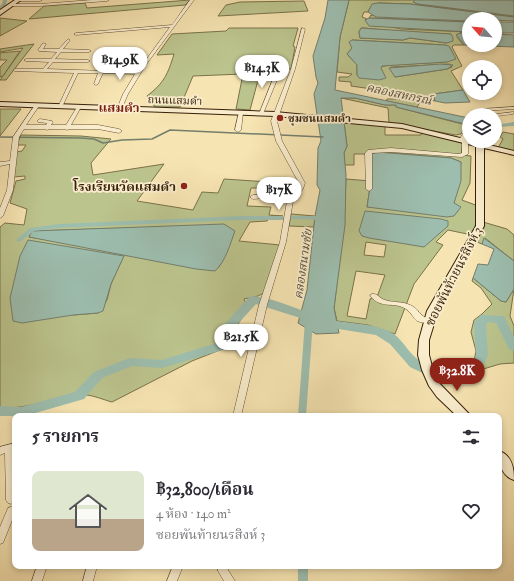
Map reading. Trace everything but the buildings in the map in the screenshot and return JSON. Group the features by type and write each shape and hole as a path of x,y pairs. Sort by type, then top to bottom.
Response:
{"street":[{"path":"0,13 18,0 40,0"},
{"path":"12,5 40,5 107,0"},
{"path":"119,108 124,95 192,0"},
{"path":"76,34 173,26"},
{"path":"238,413 263,305 283,242 290,202 300,189 302,182 274,127 275,114 292,69 303,29"},
{"path":"44,71 68,40"},
{"path":"44,44 40,50 89,51"},
{"path":"26,60 88,61"},
{"path":"15,70 139,73"},
{"path":"261,114 279,70"},
{"path":"60,106 77,71"},
{"path":"96,84 101,72"},
{"name":"ถนนแสมดำ","path":"0,104 275,114 402,126 462,140"},
{"path":"0,216 10,190 12,162 17,136 37,106"},
{"path":"67,128 79,107"},
{"path":"502,109 514,108"},
{"path":"238,130 241,113"},
{"path":"502,114 514,113"},
{"path":"40,121 50,122 47,128"},
{"path":"22,127 67,128 98,126 120,131"},
{"path":"369,189 368,153 370,150 460,156 465,154 465,148"},
{"name":"ซอยพันท้ายนรสิงห์ 3","path":"462,413 439,391 432,380 423,348 427,321 480,226 482,199 480,148"},
{"name":"ถนนแสมดำ","path":"495,148 514,153"},
{"path":"0,164 12,162"},
{"path":"253,197 276,195 294,196"},
{"path":"374,296 380,302 411,307 415,310 420,319 427,321"},
{"path":"8,449 11,500"},
{"path":"502,460 514,475"},
{"path":"0,540 11,511"},
{"path":"37,581 41,569"},
{"path":"88,581 91,569"},
{"path":"172,581 177,569"},
{"path":"223,569 230,581"}],"green space":[{"path":"190,0 185,5 29,19 44,6 85,3 87,8"},
{"path":"349,0 415,0 413,2 418,4 477,12 410,4 378,3 370,8 368,12 364,12 362,17 367,19 366,21 401,29 462,32 457,37 462,43 462,45 454,45 452,47 462,66 451,71 462,90 434,94 435,101 423,98 417,107 386,101 387,99 406,99 407,97 378,94 379,90 351,86 351,82 339,81 339,77 348,77 352,74 337,72 340,37","holes":["361,28 451,34 447,43 410,38 403,40 360,38 359,32","352,40 445,45 447,62 389,65 380,67 382,71 357,75 357,65 347,54 352,48","450,64 452,67 447,69 395,77 391,67"]},
{"path":"304,1 308,11 218,16 226,5 240,2"},
{"path":"371,15 398,19 462,22 369,18"},
{"path":"0,18 27,21 0,36"},
{"path":"229,28 298,28 293,46 295,47 291,69 261,69 250,110 236,109 243,74 193,76 180,107 155,107 147,96 158,87 165,78 170,67 174,54 157,55 172,34 226,31"},
{"path":"34,44 6,80 0,80 23,48 0,52 0,49"},
{"path":"20,51 3,76 0,77 0,67 7,60 0,60 0,53"},
{"path":"341,98 355,98 385,105 396,105 396,107 462,124 462,132 461,134 456,135 389,123 388,108"},
{"path":"0,109 21,109 0,136"},
{"path":"344,122 385,126 385,135 421,135 423,131 462,141 461,155 471,156 470,183 462,200 478,206 475,228 472,235 448,230 436,242 443,245 414,284 395,334 368,325 337,321 334,308 344,225 346,179 371,181 367,207 454,203 461,162 451,158 377,152 371,154 354,154 354,165 344,165 344,153 347,146","holes":["366,242 386,245 384,257 364,255","356,271 385,275 377,297 370,299 366,319 347,316"]},
{"path":"503,132 514,134 514,152 498,148 502,148"},
{"path":"21,135 81,136 111,139 91,163 93,175 164,164 137,201 193,210 202,192 218,193 224,179 269,182 266,188 251,188 247,206 271,207 269,215 283,216 271,216 267,221 250,222 239,241 280,245 266,292 258,296 244,299 248,309 225,348 192,361 112,402 85,395 64,397 21,407 0,408 0,227 5,223 24,225 27,209 10,203 16,181 25,179 25,176 14,177 16,152 22,151 26,145 17,145","holes":["163,227 234,231 219,267 29,237 32,231","123,257 111,284 107,300 98,313 73,315"]},
{"path":"291,214 315,216 314,227 289,226"},
{"path":"483,222 507,229 514,235 514,261 485,238 482,244 477,242"},
{"path":"473,278 501,301 506,302 514,289 510,316 514,326 514,363 500,364 440,382 433,368 454,367 474,361 476,351 471,332 474,320 492,304 481,288 472,281"}],"shaded area":[{"path":"328,0 349,0 340,37 335,90 462,117 462,123 396,107 396,105 385,105 355,98 341,98 347,146 344,153 346,175 345,225 334,308 339,333 316,334 298,323 307,290 315,216 320,190 317,185 318,148 321,141 314,94 318,83 313,56 325,18"},
{"path":"415,0 514,0 514,16 502,14 502,12 482,12 418,4 413,2"},
{"path":"372,4 410,4 474,12 462,12 462,21 376,17 368,12"},
{"path":"502,16 514,17 514,21 502,20"},
{"path":"369,18 462,22 462,32 369,26 365,20"},
{"path":"502,22 514,22 514,33 502,33"},
{"path":"361,28 451,34 453,41 447,43 410,38 403,40 360,38 359,32"},
{"path":"462,33 462,42 456,35"},
{"path":"502,34 514,35 514,47 502,47"},
{"path":"352,40 445,45 449,46 456,59 447,62 382,66 381,68 386,78 379,80 359,78 357,75 357,65 347,54 352,48 349,42"},
{"path":"440,64 453,65 447,69 395,77 389,68"},
{"path":"462,90 462,100 469,100 470,102 445,103 435,101 434,94"},
{"path":"377,152 451,158 461,162 461,181 454,203 461,207 454,216 447,217 367,207 371,181 371,154"},
{"path":"365,211 441,219 448,221 448,226 424,247 369,238 362,236 359,231"},
{"path":"224,224 235,231 225,257 215,271 196,269 29,237 32,231"},
{"path":"484,238 514,261 514,289 506,302 501,301 473,278 478,264 488,265 494,249 482,244"},
{"path":"28,240 124,256 111,284 103,311 98,313 73,315 22,323 13,321 10,298 20,256"}],"waterway":[{"path":"0,7 4,5 5,0"},
{"name":"คลองสหกรณ์","path":"502,125 514,124"},
{"path":"0,137 81,138 94,139 103,143 122,140 152,139 170,130 323,137"},
{"path":"19,240 32,229 59,226 240,218 282,218"},
{"path":"292,218 323,218"},
{"path":"0,411 21,412 79,396 98,375 131,362 162,364 222,346 228,328 253,300 262,301 332,324 380,332 394,341 415,364 429,371 448,372 479,363 482,355 480,323 485,318 500,319 514,347"},
{"path":"302,413 309,321"},
{"path":"303,569 303,581"}],"place":[{"name":"ชุมชนแสมดำ","path":"280,118"},
{"name":"โรงเรียนวัดแสมดำ","path":"184,186"}],"district":[{"name":"แสมดำ","path":"119,107"}],"water label":[{"name":"คลองสนามชัย","path":"303,264"}]}
